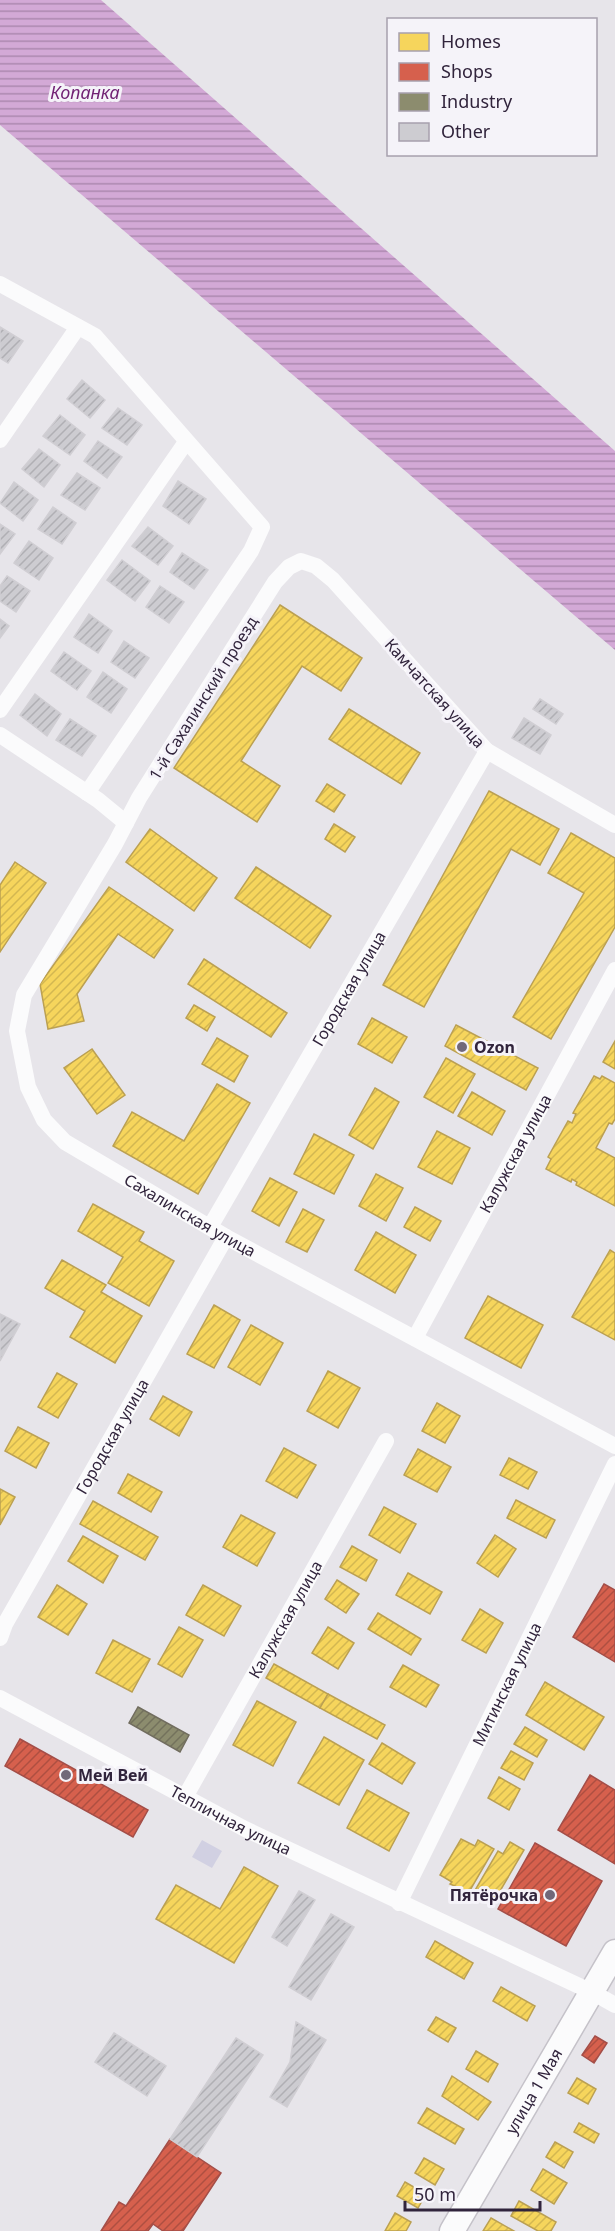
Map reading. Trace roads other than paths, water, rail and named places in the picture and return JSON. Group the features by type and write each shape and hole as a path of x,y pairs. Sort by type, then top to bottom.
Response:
{"street":[{"path":"0,284 95,336 262,527 251,551 87,793"},
{"path":"0,441 78,327"},
{"path":"0,710 186,442"},
{"name":"Камчатская улица","path":"301,561 316,566 333,580 487,751 615,825"},
{"name":"1-й Сахалинский проезд","path":"115,844 139,798 275,582 289,567 301,561"},
{"path":"0,735 87,793 126,823"},
{"name":"Городская улица","path":"210,1227 487,751"},
{"name":"Сахалинская улица","path":"115,844 24,995 17,1031 28,1087 44,1120 65,1142 226,1237 615,1446"},
{"name":"Калужская улица","path":"416,1338 615,970"},
{"name":"Городская улица","path":"0,1638 5,1624 226,1237"},
{"name":"Калужская улица","path":"185,1797 386,1441"},
{"name":"Митинская улица","path":"406,1906 615,1464"},
{"name":"Тепличная улица","path":"0,1698 305,1859 592,1992 615,2005"},
{"name":"улица 1 Мая","path":"452,2231 615,1952"}],"water":[{"name":"Копанка","path":"0,0 101,0 615,451 615,650 0,125"}],"place":[{"name":"Ozon","path":"462,1047"},
{"name":"Мей Вей","path":"66,1775"},
{"name":"Пятёрочка","path":"550,1895"}]}
